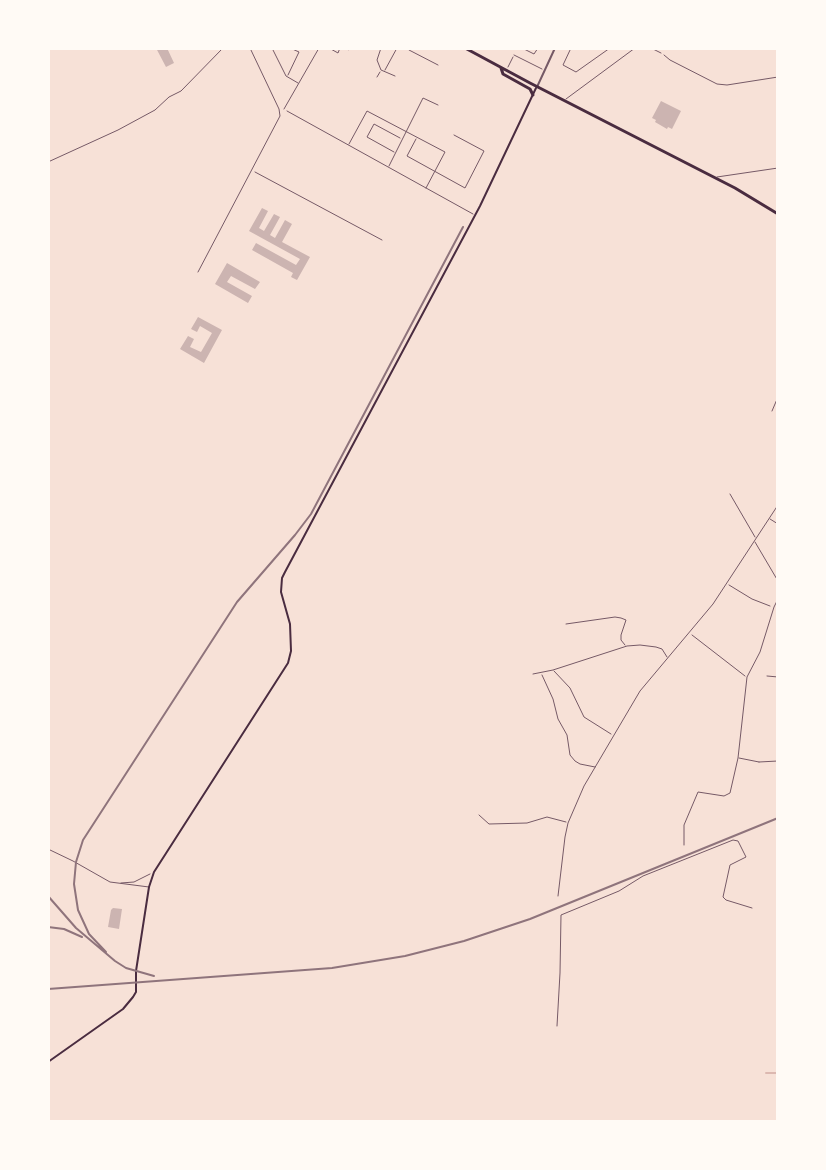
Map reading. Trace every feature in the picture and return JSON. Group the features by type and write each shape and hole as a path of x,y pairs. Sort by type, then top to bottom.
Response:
{"main road":[{"path":"465,48 501,68 530,89 533,95"},
{"path":"504,72 716,178 778,214"},
{"path":"48,1062 123,1009 136,992 136,971 154,872 288,663 290,624 281,592 285,572 475,215 537,87"}],"street":[{"path":"48,162 155,110 181,91 223,48"},
{"path":"250,48 278,106 280,119"},
{"path":"287,77 299,52 290,48"},
{"path":"198,272 319,48"},
{"path":"329,48 338,53 340,48"},
{"path":"346,48 350,48"},
{"path":"381,48 377,60 381,70"},
{"path":"385,71 397,48"},
{"path":"504,72 520,48 534,54 538,48"},
{"path":"537,87 555,48"},
{"path":"571,48 563,65 576,72 609,48"},
{"path":"564,101 635,48"},
{"path":"651,48 717,84 778,77"},
{"path":"274,49 287,77 299,84"},
{"path":"409,50 438,65"},
{"path":"514,55 545,70"},
{"path":"381,70 395,76"},
{"path":"377,77 381,70"},
{"path":"388,168 423,98 438,105"},
{"path":"278,106 475,215"},
{"path":"348,146 367,111 445,152 426,188"},
{"path":"280,113 286,113"},
{"path":"396,152 367,137 374,124 402,140"},
{"path":"417,137 407,156 465,188 484,151 454,135"},
{"path":"716,178 778,168"},
{"path":"253,171 382,240"},
{"path":"772,411 778,397"},
{"path":"730,494 778,581"},
{"path":"558,896 568,823 584,786 640,691 690,634 778,505"},
{"path":"769,518 778,524"},
{"path":"727,583 774,607"},
{"path":"684,845 684,825 698,792 724,796 730,793 738,758 747,677 760,652 778,599"},
{"path":"566,624 615,617 626,620 621,640 627,646"},
{"path":"690,634 747,677"},
{"path":"533,674 627,646 662,649 668,660"},
{"path":"553,670 570,688 584,717 613,735"},
{"path":"541,673 567,735 570,755 580,764 595,767"},
{"path":"767,676 778,677"},
{"path":"738,758 759,762 778,761"},
{"path":"479,815 489,824 527,823 547,817 568,823"},
{"path":"557,1026 561,915 619,891 643,876 733,840 738,841 746,857 730,865 723,897 752,908"},
{"path":"48,849 110,882 149,887"},
{"path":"119,883 154,872"},
{"path":"139,879 143,886"}],"building":[{"path":"156,48 167,48 174,63 166,67"},
{"path":"661,101 681,111 672,129 667,129 652,118"},
{"path":"262,208 268,211 259,228 264,231 274,214 280,217 270,235 275,238 285,220 292,224 282,242 310,257 297,280 291,277 293,273 252,250 256,243 296,265 300,259 249,231"},
{"path":"227,263 260,282 255,289 231,276 227,282 252,296 248,303 215,284"},
{"path":"198,317 222,330 204,363 180,349 188,336 194,339 190,347 201,352 212,333 200,326 197,332 191,329"},
{"path":"113,908 122,909 119,929 108,927"}],"waterway":[{"path":"766,1073 778,1073"}],"railway":[{"path":"106,952 89,934 78,910 74,884 76,862 83,840 237,602 311,514 463,227"},
{"path":"48,989 332,968 405,956 530,919 778,818"},
{"path":"48,896 76,928 115,961 126,968 154,976"},
{"path":"48,927 64,929 82,937"}]}
